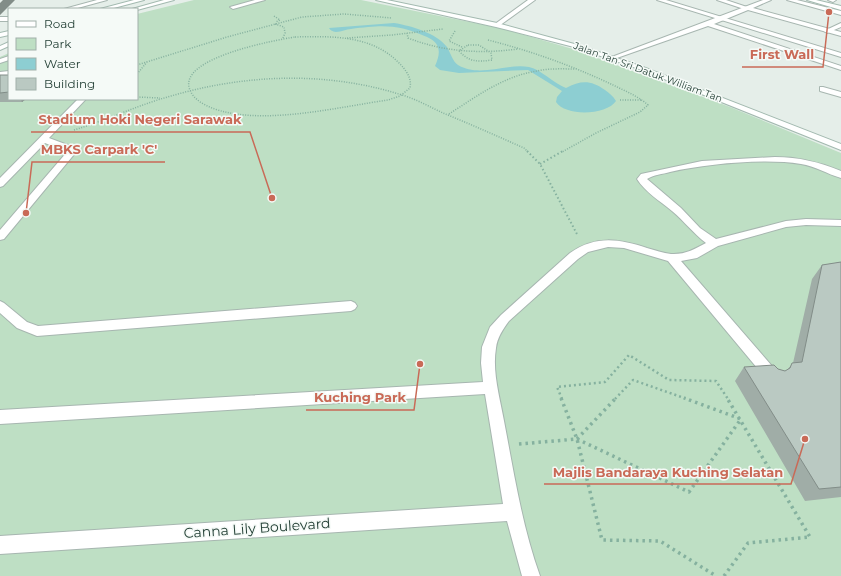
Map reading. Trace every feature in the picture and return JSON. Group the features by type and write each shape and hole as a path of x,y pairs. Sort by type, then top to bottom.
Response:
{"street":[{"path":"74,0 80,6"},
{"path":"71,8 104,0"},
{"path":"107,8 141,0"},
{"path":"138,8 171,0"},
{"path":"233,7 262,0"},
{"name":"Jalan Tan Sri Datuk William Tan","path":"378,0 497,25 548,38 612,58 841,147"},
{"path":"497,25 532,0"},
{"path":"660,0 841,55"},
{"path":"720,0 841,34"},
{"path":"612,58 708,24 768,0"},
{"path":"790,0 841,14"},
{"path":"810,0 841,8"},
{"path":"831,0 841,3"},
{"path":"708,24 841,68"},
{"path":"827,30 841,25"},
{"path":"823,89 841,95"},
{"path":"0,184 81,100"},
{"path":"0,237 72,152 70,148 42,139"},
{"path":"714,243 696,230 677,210 645,184 642,179 644,176 670,168 739,160 800,161 816,164 841,175"},
{"path":"531,576 513,512 488,363 489,347 495,331 505,318 584,249 608,243 625,245 672,258 693,255 714,243 786,224 806,222 841,223"},
{"path":"672,258 773,377"},
{"path":"0,306 22,325 37,331 351,306"},
{"path":"0,417 491,388"},
{"name":"Canna Lily Boulevard","path":"0,545 513,512"}],"path":[{"path":"138,66 274,24 312,16 362,14 397,19"},
{"path":"274,16 280,20 274,24"},
{"path":"274,24 284,27 286,33 282,38"},
{"path":"342,38 382,49 397,60 407,73 411,85 410,90 403,95 314,111 291,114 250,115 236,114 211,107 193,96 189,90 188,85 190,79 195,71 204,64 218,57 251,45 282,38 342,38 392,35 446,28 439,27"},
{"path":"450,30 461,33"},
{"path":"455,31 449,41 462,47"},
{"path":"407,33 408,38 437,48 450,50 491,53 520,48"},
{"path":"487,39 520,48 578,69 642,100 648,106 540,164"},
{"path":"468,45 479,45 491,53 492,60 472,62 466,59 459,51 462,47 468,45"},
{"path":"138,73 147,62"},
{"path":"448,114 505,80 540,70 578,69"},
{"path":"42,139 90,126 139,105 189,90 242,80 286,78 334,80 361,84 385,89 403,95 516,143 530,153 540,164 584,249"},
{"path":"138,97 162,98"},
{"path":"620,100 642,100"},
{"path":"716,576 660,541 602,540 577,439 557,387 605,382 629,355 669,380 716,381 741,419 810,537 748,543 724,576"},
{"path":"577,439 633,380 741,419"},
{"path":"501,446 577,439 689,492 741,419"}],"green space":[{"path":"194,0 361,0 504,29 573,49 730,107 841,153 841,576 0,576 0,57 8,53 8,100 138,100 138,14"}],"water":[{"path":"394,23 416,28 437,38 447,47 456,64 466,69 484,70 520,66 529,67 566,88 581,82 595,84 608,92 616,101 611,106 596,111 577,112 568,110 561,107 556,102 557,97 562,91 528,70 459,73 440,70 435,66 439,53 437,45 432,39 427,37 407,30 381,26 349,29 340,32 332,31 329,28"}],"building":[{"path":"0,75 8,75 8,92 0,93"},
{"path":"841,262 841,487 819,489 744,367 774,365 778,369 785,371 790,368 792,363 802,362 822,265"}],"place":[{"name":"First Wall","path":"829,12"},
{"name":"Stadium Hoki Negeri Sarawak","path":"272,198"},
{"name":"MBKS Carpark 'C'","path":"26,213"},
{"name":"Kuching Park","path":"420,364"},
{"name":"Majlis Bandaraya Kuching Selatan","path":"805,439"}]}
